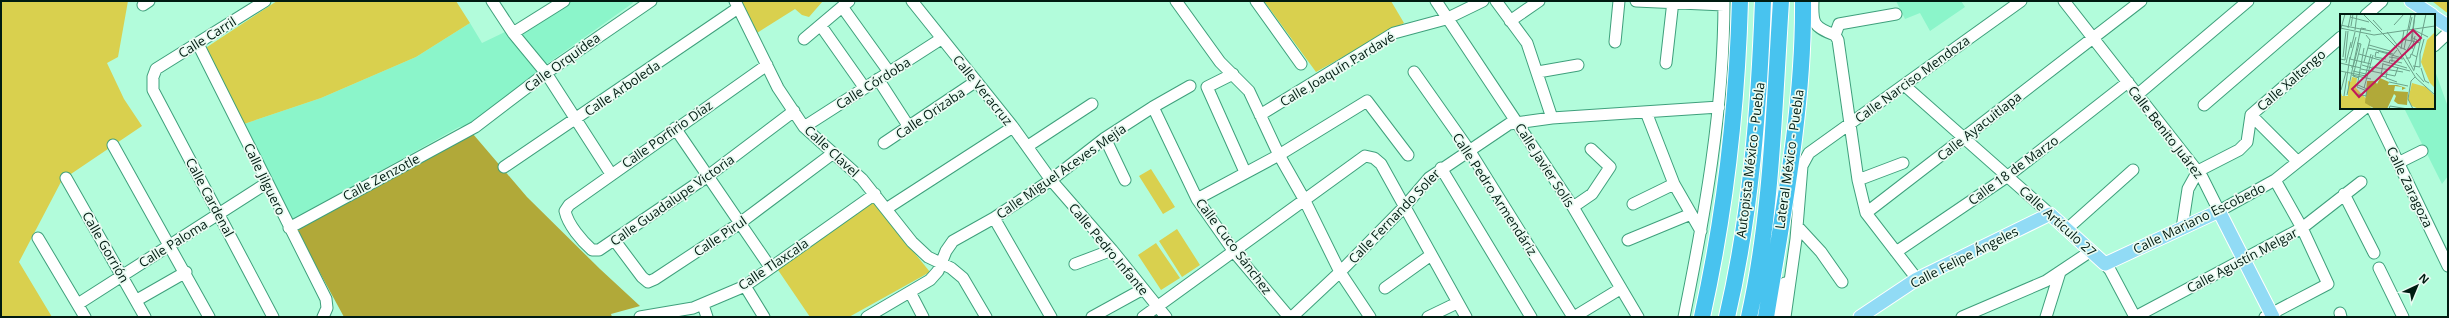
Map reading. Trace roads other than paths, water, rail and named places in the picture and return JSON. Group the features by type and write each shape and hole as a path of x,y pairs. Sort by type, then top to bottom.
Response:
{"highway":[{"path":"1702,317 1715,252 1728,161 1740,1"},
{"name":"Autopista México - Puebla","path":"1727,317 1738,263 1752,161 1761,62 1763,1"},
{"name":"Autopista México - Puebla","path":"1749,317 1758,278 1772,143 1781,1"},
{"name":"Lateral México - Puebla","path":"1766,317 1798,157 1803,47 1803,1"}],"main road":[{"path":"2411,1 2430,14"},
{"path":"2435,17 2448,26"},
{"name":"Calle Mariano Escobedo","path":"2105,264 2219,211"},
{"name":"Calle Benito Juárez","path":"2219,211 2270,316"},
{"name":"Calle Artículo 27","path":"2050,214 2105,264"},
{"name":"Calle Felipe Ángeles","path":"1860,317 1917,279 2050,214"}],"street":[{"path":"492,1 513,33 546,73 574,120 611,174"},
{"name":"Calle Orquídea","path":"475,127 546,73 651,1"},
{"name":"Calle Veracruz","path":"912,1 975,82 1028,146 1051,180"},
{"path":"1176,1 1220,62 1249,91 1279,155 1304,200 1340,272 1370,317"},
{"path":"1256,1 1301,64"},
{"name":"Calle Javier Solís","path":"1436,1 1446,19 1517,121 1573,207 1620,289 1638,317"},
{"name":"Calle Joaquín Pardavé","path":"1260,114 1394,34 1446,19 1483,1"},
{"path":"1496,1 1527,42 1552,118"},
{"path":"1510,21 1539,1"},
{"path":"1615,42 1619,1"},
{"path":"1636,1 1724,3 1719,107 1701,231 1684,317"},
{"path":"1813,1 1812,20 1818,28 1835,35 1838,40 1858,180 1866,213 1917,279"},
{"name":"Calle Narciso Mendoza","path":"1798,157 1809,153 2021,1"},
{"name":"Calle Benito Juárez","path":"2064,1 2198,171 2219,211"},
{"name":"Calle Ayacuitlapa","path":"1866,213 2141,1"},
{"path":"2137,94 2248,1"},
{"path":"2204,105 2325,1"},
{"path":"2367,14 2382,1"},
{"name":"Calle Carril","path":"153,77 156,69 198,44 261,2"},
{"path":"513,33 558,2"},
{"path":"1666,63 1673,2"},
{"name":"Calle Clavel","path":"737,5 778,88 804,127 832,154 862,179 912,242 928,257 963,278 986,317"},
{"name":"Calle Arboleda","path":"504,167 574,120 737,5"},
{"path":"804,39 846,5 889,72"},
{"path":"1835,35 1839,24 1896,14"},
{"path":"821,26 864,87"},
{"path":"2435,45 2448,33"},
{"name":"Calle Xaltengo","path":"2198,171 2239,150 2247,142 2251,115 2340,38"},
{"name":"Calle Córdoba","path":"804,127 864,87 941,39"},
{"name":"Calle Jilguero","path":"198,44 289,228 326,299 327,308 324,316"},
{"name":"Calle Porfirio Díaz","path":"569,205 675,128 767,65"},
{"path":"1538,72 1578,65"},
{"name":"Calle Pedro Armendáriz","path":"1414,72 1469,150 1574,317"},
{"path":"1233,74 1207,87 1245,172"},
{"name":"Calle Cardenal","path":"153,77 153,90 273,317"},
{"path":"878,79 909,127"},
{"name":"Calle Orizaba","path":"884,143 975,82"},
{"name":"Calle 18 de Marzo","path":"1896,252 2008,176 2128,82"},
{"name":"Calle Artículo 27","path":"1904,85 2050,214"},
{"name":"Calle Miguel Aceves Mejía","path":"867,317 930,280 938,272 940,263 954,241 994,218 1051,180 1105,138 1153,107 1190,86"},
{"path":"1197,199 1279,155 1367,102 1408,155"},
{"path":"1028,146 1092,104"},
{"name":"Calle Cuco Sánchez","path":"1153,107 1197,199 1235,252 1289,317"},
{"name":"Calle Fernando Soler","path":"1292,317 1340,272 1405,206 1429,178 1441,168 1509,124 1517,121 1552,118 1719,107"},
{"name":"Calle Mariano Escobedo","path":"2219,211 2275,180 2364,109"},
{"name":"Calle Zaragoza","path":"2372,109 2448,266"},
{"name":"Calle Guadalupe Victoria","path":"569,205 565,211 567,219 592,250 599,250 615,241 708,176 794,111"},
{"path":"1646,112 1674,184 1701,231"},
{"path":"2251,115 2297,161"},
{"name":"Calle Zenzotle","path":"289,228 475,127"},
{"path":"886,209 1013,127"},
{"path":"675,128 770,267"},
{"path":"1105,138 1125,180"},
{"path":"113,145 171,245 209,317"},
{"path":"1573,207 1592,194 1610,167 1591,149"},
{"path":"2398,163 2422,152"},
{"name":"Calle Pirul","path":"615,241 642,277 648,282 655,279 740,223 832,154"},
{"path":"1143,317 1235,252 1365,156 1374,158 1381,164 1457,304 1466,317"},
{"path":"1785,317 1794,258 1802,166 1798,157"},
{"path":"1858,180 1903,163"},
{"path":"1441,168 1531,317"},
{"path":"2067,229 2133,170"},
{"path":"2182,228 2188,189 2198,171"},
{"name":"Calle Gorrión","path":"66,178 123,275 145,317"},
{"name":"Calle Pedro Infante","path":"1051,180 1112,250 1166,317"},
{"path":"2270,316 2328,284 2302,228 2275,180"},
{"name":"Calle Agustín Melgar","path":"2135,317 2302,228 2361,182"},
{"name":"Calle Paloma","path":"78,304 267,183"},
{"path":"1633,204 1674,184"},
{"name":"Calle Tlaxcala","path":"640,317 703,305 745,286 875,194"},
{"path":"2344,194 2374,253"},
{"path":"1628,240 1690,214"},
{"path":"994,218 1051,317"},
{"path":"1797,226 1821,252 1842,282"},
{"path":"38,238 85,317"},
{"path":"1075,264 1112,250"},
{"path":"1962,317 2046,281 2091,251"},
{"path":"1385,288 1431,255"},
{"path":"1776,317 1781,294 1794,258"},
{"name":"Calle Artículo 27","path":"2105,264 2110,270 2135,317"},
{"path":"2379,268 2403,317"},
{"path":"137,300 186,272"},
{"path":"2046,317 2060,272"},
{"path":"745,286 764,317"},
{"path":"1092,317 1143,288"},
{"path":"1574,317 1620,289"},
{"path":"910,292 923,317"},
{"path":"1428,317 1457,304"},
{"path":"703,305 707,317"}]}
